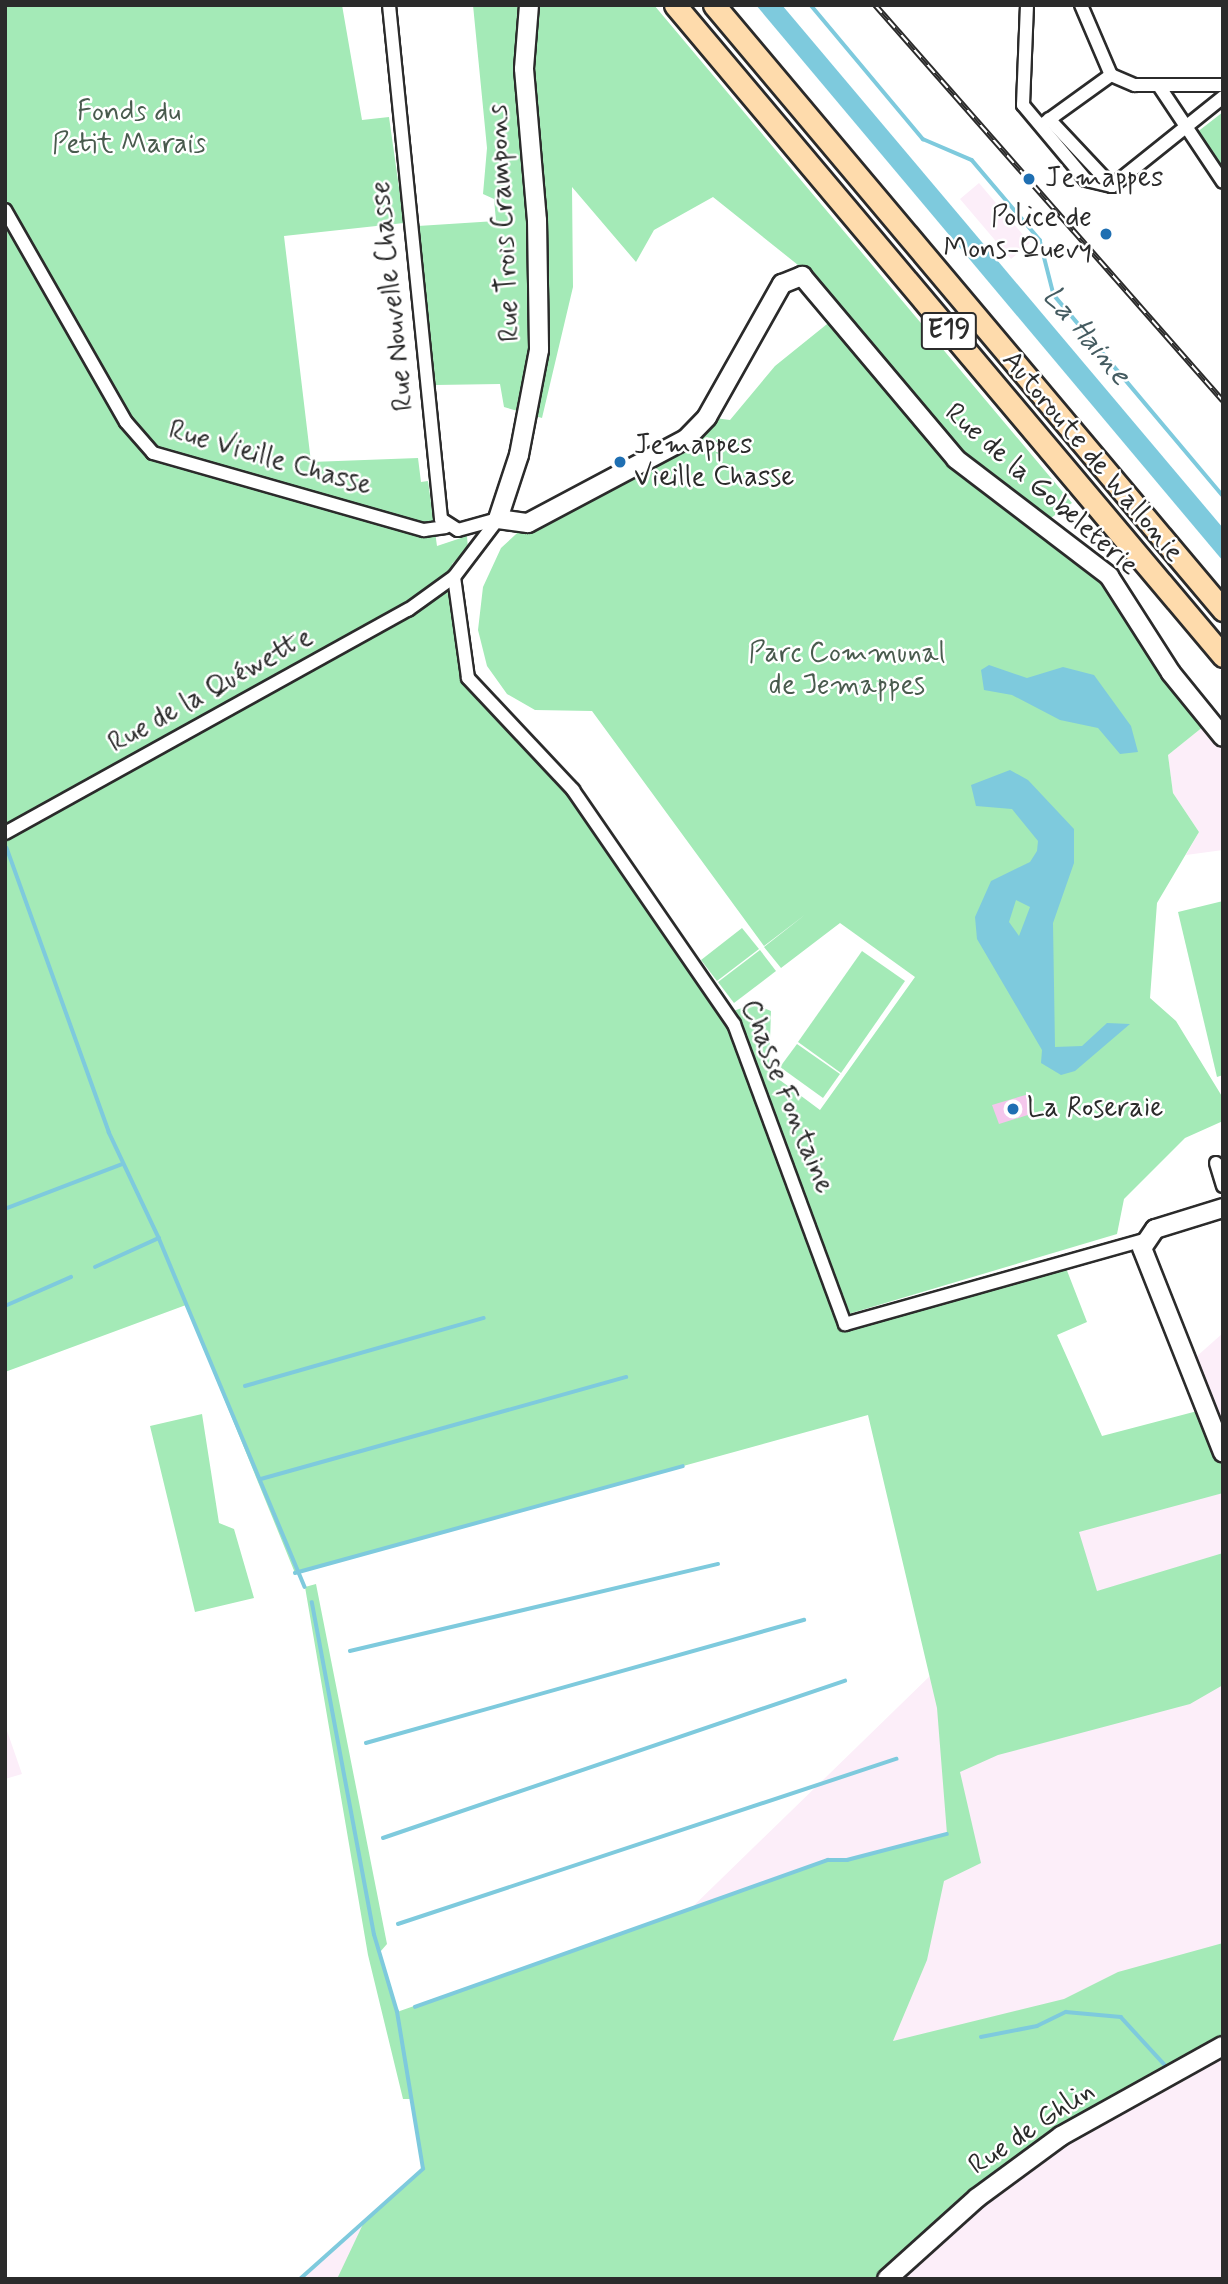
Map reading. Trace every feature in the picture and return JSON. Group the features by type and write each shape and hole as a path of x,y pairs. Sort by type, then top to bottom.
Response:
{"highway":[{"name":"Autoroute de Wallonie","path":"675,5 1223,656"},
{"name":"Autoroute de Wallonie","path":"714,5 1223,610"}],"street":[{"name":"Rue Nouvelle Chasse","path":"389,5 439,505 446,527"},
{"name":"Rue Trois Crampons","path":"498,519 519,455 539,350 537,220 524,69 529,5"},
{"path":"1027,5 1023,105 1045,123 1086,180 1112,186 1223,97"},
{"path":"1081,5 1111,75 1135,85 1223,85"},
{"path":"1045,123 1111,75"},
{"path":"1159,86 1223,182"},
{"name":"Rue Vieille Chasse","path":"5,210 126,422 153,453 425,530 446,527"},
{"name":"Rue de la Gobeleterie","path":"498,519 528,523 696,430 782,284 795,276 810,281 904,402 956,459 1109,576 1171,673 1223,737"},
{"path":"446,527 458,530 498,519"},
{"name":"Rue de la Quéwette","path":"5,833 439,589 454,577 498,519"},
{"name":"Chasse Fontaine","path":"454,577 468,678 573,790 734,1024 845,1324 1144,1240"},
{"path":"1214,1164 1223,1186"},
{"path":"1223,1208 1161,1226 1144,1240 1142,1258 1223,1453"},
{"name":"Rue de Ghlin","path":"887,2279 969,2205 1061,2136 1223,2046"}],"shaded area":[{"path":"979,183 1030,243 1011,259 960,199"},
{"path":"1205,725 1223,748 1223,850 1186,855 1199,832 1173,793 1168,755"},
{"path":"1223,1333 1223,2279 300,2279 423,2169 1079,1531 1220,1493 1187,1365"},
{"path":"5,1725 22,1774 5,1779"}],"green space":[{"path":"5,5 342,5 362,120 389,117 404,223 284,236 311,462 418,458 421,482 428,481 437,546 467,536 468,549 452,564 468,678 573,790 727,1013 754,1004 771,1011 769,1072 820,1110 915,977 840,923 781,968 764,947 806,914 764,946 592,711 535,710 507,694 487,666 478,630 483,587 501,548 528,523 686,439 707,417 730,420 775,366 837,316 798,265 713,197 654,230 636,262 572,187 573,287 542,418 504,407 500,384 435,385 418,226 496,221 494,199 483,194 487,148 473,5 654,5 1072,503 1041,525 1008,501 956,459 850,334 898,399 953,460 1107,577 1168,675 1209,722 1168,755 1173,793 1199,832 1157,903 1150,998 1176,1021 1223,1098 1223,1121 1185,1138 1124,1199 1117,1234 845,1315 851,1330 1066,1268 1087,1322 1057,1335 1102,1436 1205,1409 1223,1453 1223,1493 1079,1532 1097,1591 1223,1553 1223,1685 1190,1704 998,1755 960,1772 981,1863 944,1881 927,1960 893,2041 1064,1999 1118,1972 1223,1943 1223,2038 1162,2068 1165,2075 1061,2136 977,2198 887,2279 337,2279 364,2222 423,2169 412,2099 403,2099 368,1955 305,1587 316,1584 387,1944 380,1952 397,2012 828,1860 847,1860 947,1834 937,1708 868,1415 295,1573 186,1305 5,1372"},
{"path":"1223,112 1223,170 1196,133"},
{"path":"1223,901 1223,1075 1217,1077 1178,912"},
{"path":"742,928 759,949 717,981 701,960"},
{"path":"760,950 776,971 734,1003 718,982"},
{"path":"862,951 905,981 841,1073 798,1042"},
{"path":"797,1044 840,1074 823,1098 780,1067"},
{"path":"202,1414 219,1523 234,1529 254,1598 195,1612 150,1426"}],"water":[{"path":"756,5 782,5 1223,528 1223,561"},
{"path":"989,665 1027,678 1063,667 1094,675 1131,726 1138,752 1120,754 1098,728 1060,720 1012,695 984,690 981,670"},
{"path":"1010,770 1028,780 1074,829 1074,863 1053,923 1055,1047 1082,1046 1107,1023 1130,1024 1075,1071 1061,1075 1041,1063 1042,1050 977,939 975,917 991,881 1030,862 1037,851 1038,841 1012,809 976,806 971,785","holes":["1016,900 1030,907 1019,936 1009,922"]}],"building":[{"name":"La Roseraie","path":"1029,1094 1034,1113 999,1124 992,1105"}],"waterway":[{"name":"La Haine","path":"811,5 923,139 972,160 1040,240 1054,295 1223,496"},
{"path":"7,848 109,1132 159,1238 305,1587"},
{"path":"5,1209 122,1164"},
{"path":"95,1267 159,1238"},
{"path":"5,1306 71,1277"},
{"path":"245,1386 484,1318"},
{"path":"261,1479 626,1377"},
{"path":"295,1573 683,1466"},
{"path":"350,1651 718,1564"},
{"path":"300,2279 423,2169 397,2012 374,1935 312,1603"},
{"path":"366,1743 804,1620"},
{"path":"383,1838 845,1681"},
{"path":"398,1924 896,1759"},
{"path":"415,2007 828,1860 847,1860 947,1834"},
{"path":"981,2037 1037,2026 1066,2012 1121,2017 1164,2064"}],"railway":[{"path":"875,5 1223,401"}],"place":[{"name":"Jemappes","path":"1029,179"},
{"name":"Police de Mons-Quevy","path":"1106,234"},
{"name":"Jemappes Vieille Chasse","path":"620,462"},
{"name":"La Roseraie","path":"1013,1109"}],"park label":[{"name":"Fonds du Petit Marais","path":"129,129"},
{"name":"Parc Communal de Jemappes","path":"847,670"}]}
